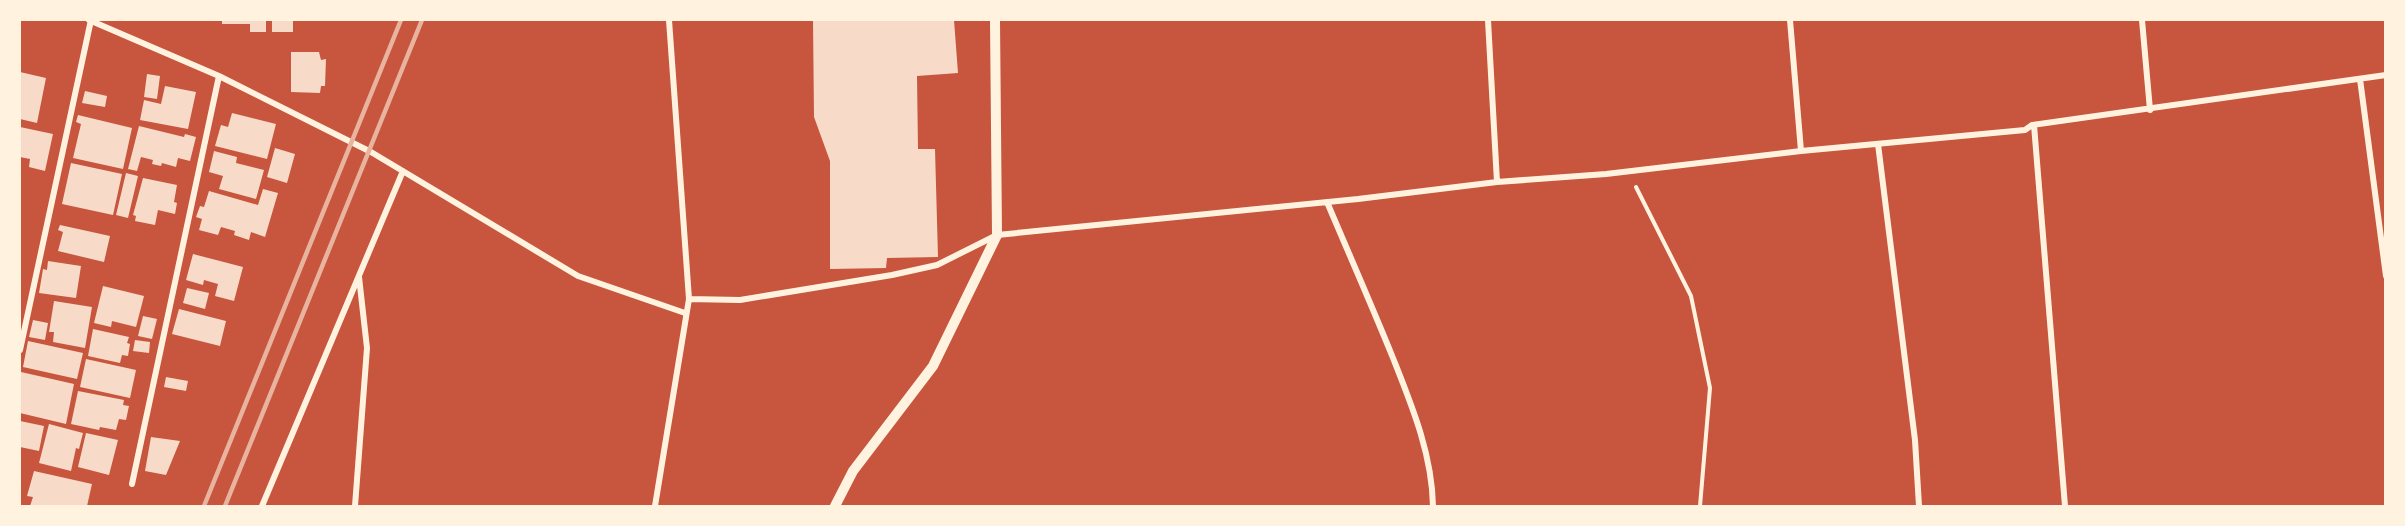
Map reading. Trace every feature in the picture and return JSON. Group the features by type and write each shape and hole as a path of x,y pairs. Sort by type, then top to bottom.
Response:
{"street":[{"path":"20,350 90,20 219,76 371,152 578,276 685,313"},
{"path":"655,507 689,299 669,20"},
{"path":"836,507 853,471 933,366 997,236 995,20"},
{"path":"1488,20 1497,182"},
{"path":"1790,20 1801,151"},
{"path":"2142,20 2150,110"},
{"path":"689,299 740,300 892,275 937,265 997,236 1497,182 1628,171 1801,151 2025,130 2034,125 2385,75"},
{"path":"132,484 219,76"},
{"path":"2360,79 2385,276"},
{"path":"2034,125 2065,507"},
{"path":"1878,144 1915,440 1918,507"},
{"path":"262,507 403,171"},
{"path":"1327,202 1419,425 1432,482 1433,507"},
{"path":"355,507 367,348 359,276"}],"path":[{"path":"1628,171 1691,297 1710,388 1700,507"}],"building":[{"path":"222,20 266,20 266,32 250,32 250,24 222,24"},
{"path":"272,20 293,20 293,32 272,32"},
{"path":"813,20 954,20 958,73 917,76 918,149 935,149 938,257 887,258 886,268 830,269 830,161 814,117"},
{"path":"291,52 319,52 321,60 326,59 325,86 321,86 320,93 291,92"},
{"path":"20,72 46,78 37,123 20,119"},
{"path":"147,74 160,76 157,99 144,97"},
{"path":"165,86 196,92 188,129 140,120 144,100 161,104"},
{"path":"85,91 107,96 105,107 82,103"},
{"path":"232,113 276,124 267,159 215,146 221,125 228,127"},
{"path":"78,115 132,128 123,169 73,158 81,124 76,122"},
{"path":"139,126 184,137 185,134 196,137 190,161 178,158 176,167 162,163 161,166 152,164 153,160 141,157 137,171 128,169"},
{"path":"20,127 53,134 45,171 29,167 30,159 20,157"},
{"path":"275,148 295,154 287,183 267,177"},
{"path":"214,151 237,157 236,163 264,170 256,199 219,189 223,176 209,172"},
{"path":"71,163 122,174 113,215 62,204"},
{"path":"126,173 138,176 128,218 116,215"},
{"path":"143,178 177,185 174,202 177,203 175,214 158,210 155,225 135,221 136,216 133,215"},
{"path":"263,189 278,193 265,237 251,232 249,240 234,235 235,231 221,227 218,235 199,230 202,219 196,217 200,206 204,207 209,191 258,205"},
{"path":"60,225 110,236 104,262 58,251 63,232 58,230"},
{"path":"193,254 243,267 234,301 215,296 218,284 204,280 203,285 186,280"},
{"path":"48,261 81,266 76,298 39,293 43,269 47,270"},
{"path":"103,286 144,296 136,327 112,321 111,327 94,323"},
{"path":"187,288 209,293 205,309 183,303"},
{"path":"54,301 92,307 85,348 53,342 54,332 49,332"},
{"path":"179,309 226,321 220,346 172,334"},
{"path":"143,316 157,319 152,339 138,336"},
{"path":"33,320 48,323 45,340 29,337"},
{"path":"93,329 129,337 128,356 122,355 120,363 88,356"},
{"path":"135,340 150,342 149,353 133,351"},
{"path":"28,341 83,353 77,379 23,367"},
{"path":"86,359 136,370 130,398 80,387"},
{"path":"21,372 74,384 66,424 20,413"},
{"path":"166,377 188,381 186,391 164,387"},
{"path":"78,391 124,400 123,405 129,406 126,420 119,419 116,430 100,427 99,430 71,424"},
{"path":"20,421 44,426 39,451 20,447"},
{"path":"49,424 83,433 79,449 76,448 71,471 39,463"},
{"path":"86,433 118,440 109,475 78,467"},
{"path":"151,437 180,441 166,475 145,471"},
{"path":"34,471 92,484 87,506 30,506 33,497 27,496"}],"railway":[{"path":"204,506 401,20"},
{"path":"225,506 422,20"}]}
